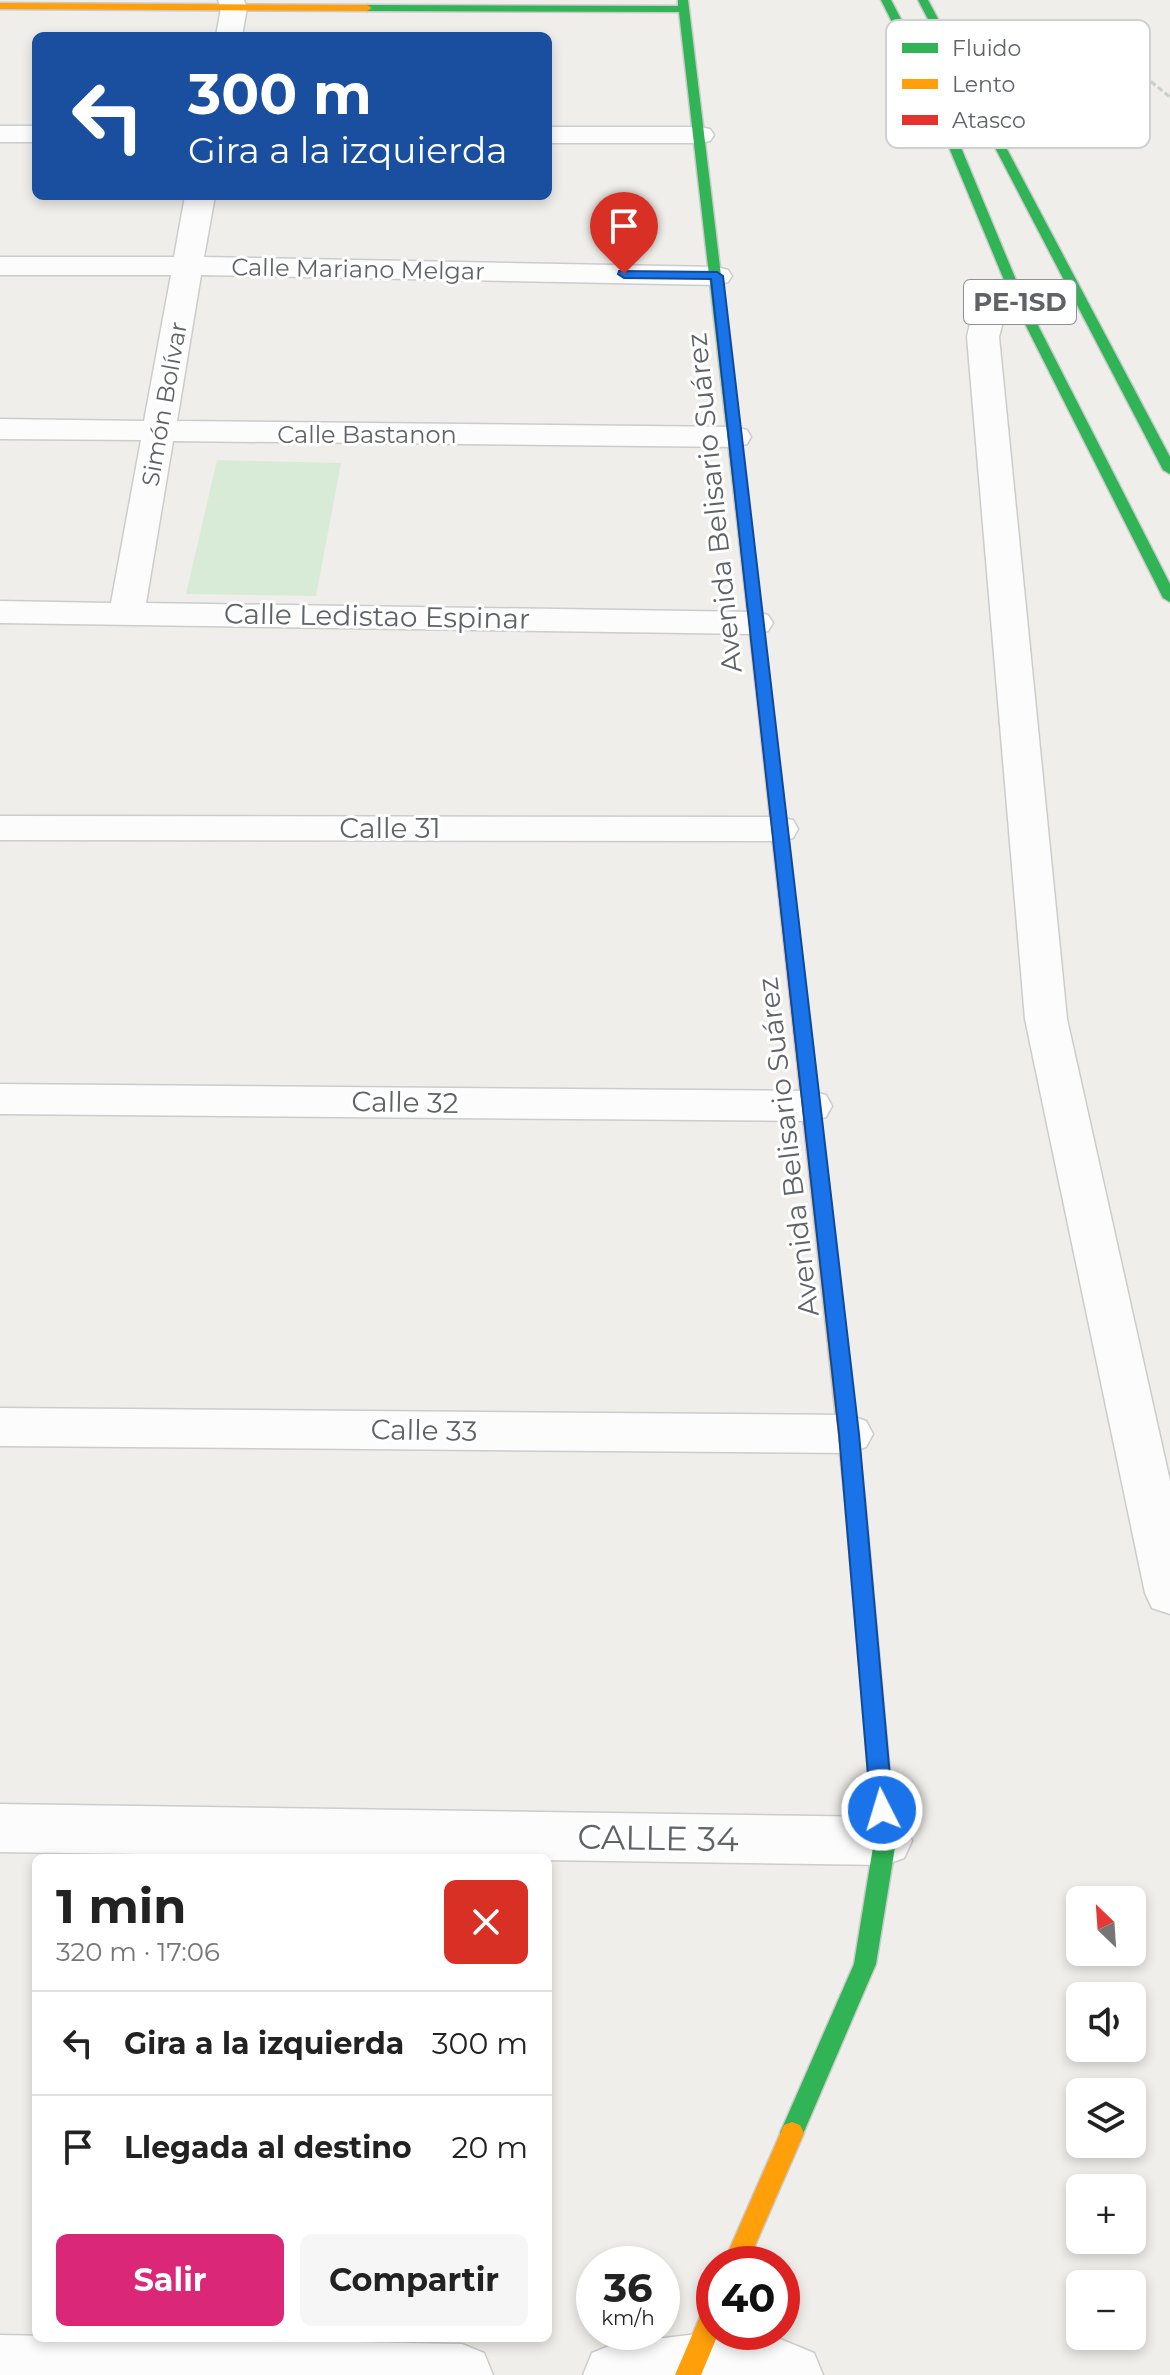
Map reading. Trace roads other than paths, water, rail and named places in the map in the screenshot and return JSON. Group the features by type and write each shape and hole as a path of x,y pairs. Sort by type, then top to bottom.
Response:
{"main road":[{"name":"PE-1SD","path":"886,0 896,20"},
{"name":"PE-1SD","path":"923,0 934,20"},
{"path":"0,6 684,4"},
{"name":"Avenida Belisario Suárez","path":"684,4 849,1434 885,1841 865,1964 743,2246"},
{"name":"PE-1SD","path":"955,148 1015,292 1170,598"},
{"name":"PE-1SD","path":"1001,148 1170,470"}],"street":[{"path":"230,32 233,4"},
{"path":"0,134 32,134"},
{"path":"552,135 700,135"},
{"name":"Simón Bolívar","path":"127,612 199,200"},
{"name":"Calle Mariano Melgar","path":"0,266 189,266 717,276"},
{"path":"1015,292 995,304 986,317 983,337 1046,1019 1170,1593"},
{"name":"Calle Bastanon","path":"0,429 735,437"},
{"name":"Calle Ledistao Espinar","path":"0,612 755,623"},
{"name":"Calle 31","path":"0,828 779,829"},
{"name":"Calle 32","path":"0,1099 811,1106"},
{"name":"Calle 33","path":"0,1427 849,1434"},
{"name":"CALLE 34","path":"0,1828 885,1841"},
{"path":"614,2375 698,2351 751,2358 792,2375"},
{"path":"0,2366 462,2375"}]}
